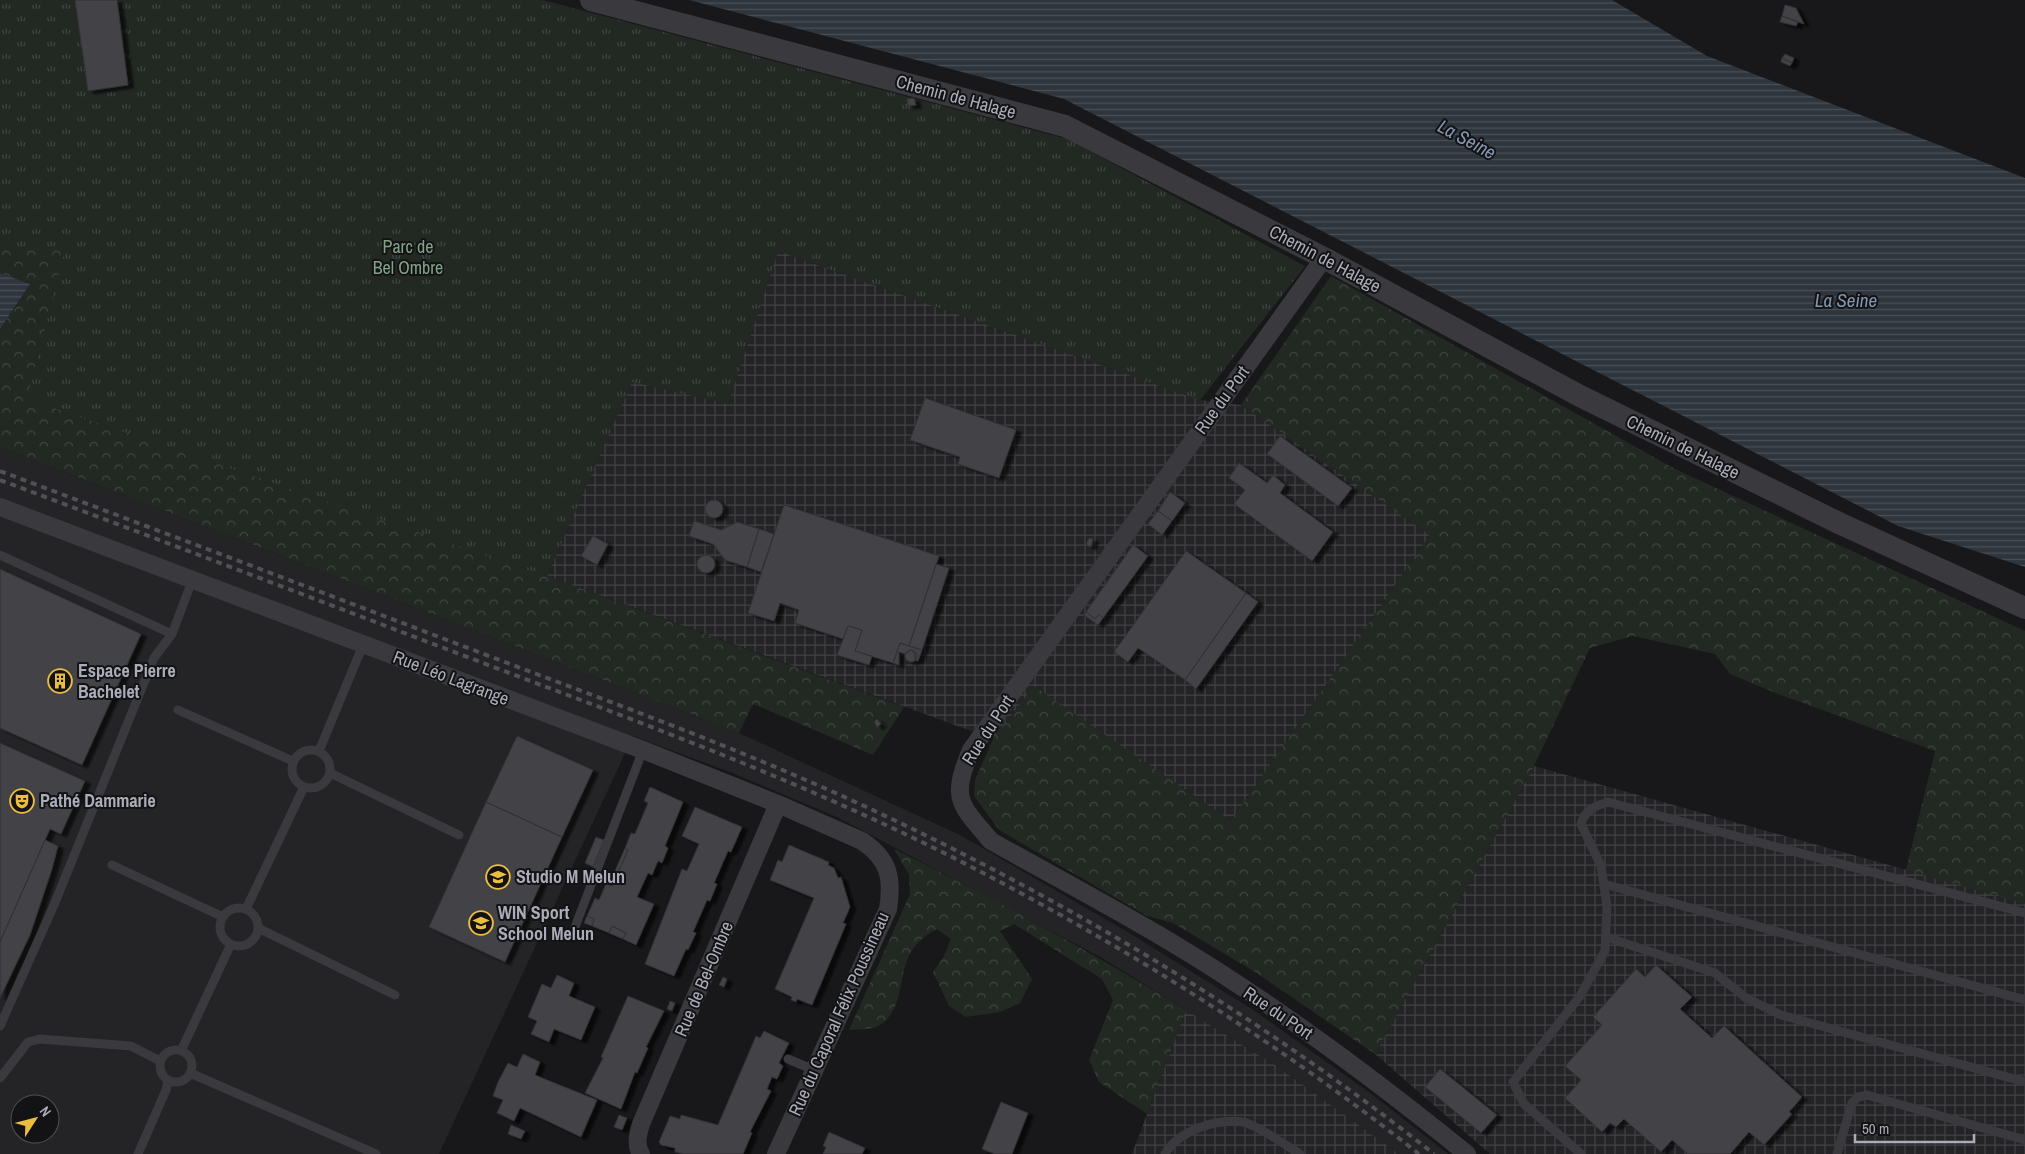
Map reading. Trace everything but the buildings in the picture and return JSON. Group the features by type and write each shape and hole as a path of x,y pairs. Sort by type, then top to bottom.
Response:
{"street":[{"name":"Chemin de Halage","path":"591,0 1065,126 1324,258 1589,401 1841,524 2025,608"},
{"name":"Rue du Port","path":"1324,258 971,750 959,778 960,800 973,821 991,841 1170,941 1364,1073 1467,1154"},
{"name":"Rue Léo Lagrange","path":"0,507 643,750 778,804 862,842 873,849 888,871"},
{"name":"Rue de Bel-Ombre","path":"641,1154 638,1149 638,1134 641,1124 778,804"},
{"name":"Rue du Caporal Félix Poussineau","path":"776,1154 888,908 891,889 888,871"}],"lane":[{"path":"0,555 172,634"},
{"path":"0,1026 54,905 154,658 172,634 192,581"},
{"path":"319,751 363,644"},
{"path":"178,710 293,761"},
{"path":"306,750 319,751 328,760 330,773 323,784 317,787 304,787 298,784 292,773 293,761 301,752 306,750"},
{"path":"575,927 643,750"},
{"path":"330,773 459,836"},
{"path":"246,909 304,787"},
{"path":"1581,1154 1524,1104 1513,1082 1580,996 1605,950 1607,906 1604,884 1600,866 1581,824 1584,816 1594,807 1608,802 2025,913"},
{"path":"112,866 223,917"},
{"path":"1604,884 2025,1000"},
{"path":"233,909 246,909 255,917 258,928 254,940 237,946 231,944 226,940 220,929 223,917 233,909"},
{"path":"258,928 395,995"},
{"path":"1606,937 1715,973 1746,998 1781,1015 2025,1082"},
{"path":"181,1051 231,944"},
{"path":"0,1078 28,1042 40,1039 130,1046 160,1061"},
{"path":"176,1050 181,1051 186,1053 191,1062 190,1073 178,1082 168,1080 161,1072 160,1061 166,1053 176,1050"},
{"path":"788,1058 814,1070"},
{"path":"190,1073 376,1154"},
{"path":"138,1154 166,1090 168,1080"},
{"path":"1837,1154 1852,1103 1858,1097 1867,1095 2025,1140"},
{"path":"1165,1154 1168,1149 1189,1132 1216,1123 1245,1122 1300,1154"}],"shaded area":[{"path":"778,251 1200,400 1241,405 1430,535 1231,821 1034,687 993,739 547,576 632,381 728,404"},
{"path":"0,447 739,733 960,835 1126,931 1252,1009 1373,1095 1448,1154 1399,1154 1278,1067 1102,958 839,818 735,774 633,736 439,1154 0,1154"},
{"path":"1534,766 2025,903 2025,1154 1490,1154 1375,1054"},
{"path":"1186,1010 1278,1067 1399,1154 1132,1154"}],"green space":[{"name":"Parc de Bel Ombre","path":"0,0 543,0 1067,139 1305,266 1200,400 778,251 728,404 632,382 547,576 27,399 65,250 0,250"},
{"name":"Parc de Bel Ombre","path":"938,104 1305,266 1200,400 778,251 728,404 632,381 240,471 547,576 904,707 873,755 753,704 739,733 0,447 0,329 30,284 0,273 0,250 25,250"},
{"path":"1331,276 1675,469 2025,631 2025,904 1906,870 1935,751 1778,694 1730,674 1715,654 1633,636 1590,648 1534,766 1375,1054 1255,972 1173,923 1147,916 999,830 974,796 975,780 993,739 1034,686 1231,821 1430,535 1241,405"},
{"path":"894,849 1042,926 1186,1010 1147,1114 1099,1082 1089,1060 1113,1000 1102,979 1014,924 1000,931 1032,979 1020,1003 1000,1012 966,1017 949,1006 933,972 943,958 951,939 937,929 922,939 911,952 904,971 897,1003 886,1021 873,1028 849,1030 910,894 909,875"}],"water":[{"name":"La Seine","path":"689,0 1612,0 1707,56 2025,178 2025,567 1898,526 1064,99"},
{"path":"0,273 30,284 0,329"}],"railway":[{"path":"0,471 656,719 801,778 896,821 1037,893 1174,972 1307,1060 1434,1154"},
{"path":"0,480 682,739 793,784 904,833 1078,925 1196,996 1309,1072 1419,1154"}],"place":[{"name":"Espace Pierre Bachelet","path":"60,681"},
{"name":"Pathé Dammarie","path":"22,801"},
{"name":"Studio M Melun","path":"498,877"},
{"name":"WIN Sport School Melun","path":"481,923"}]}
